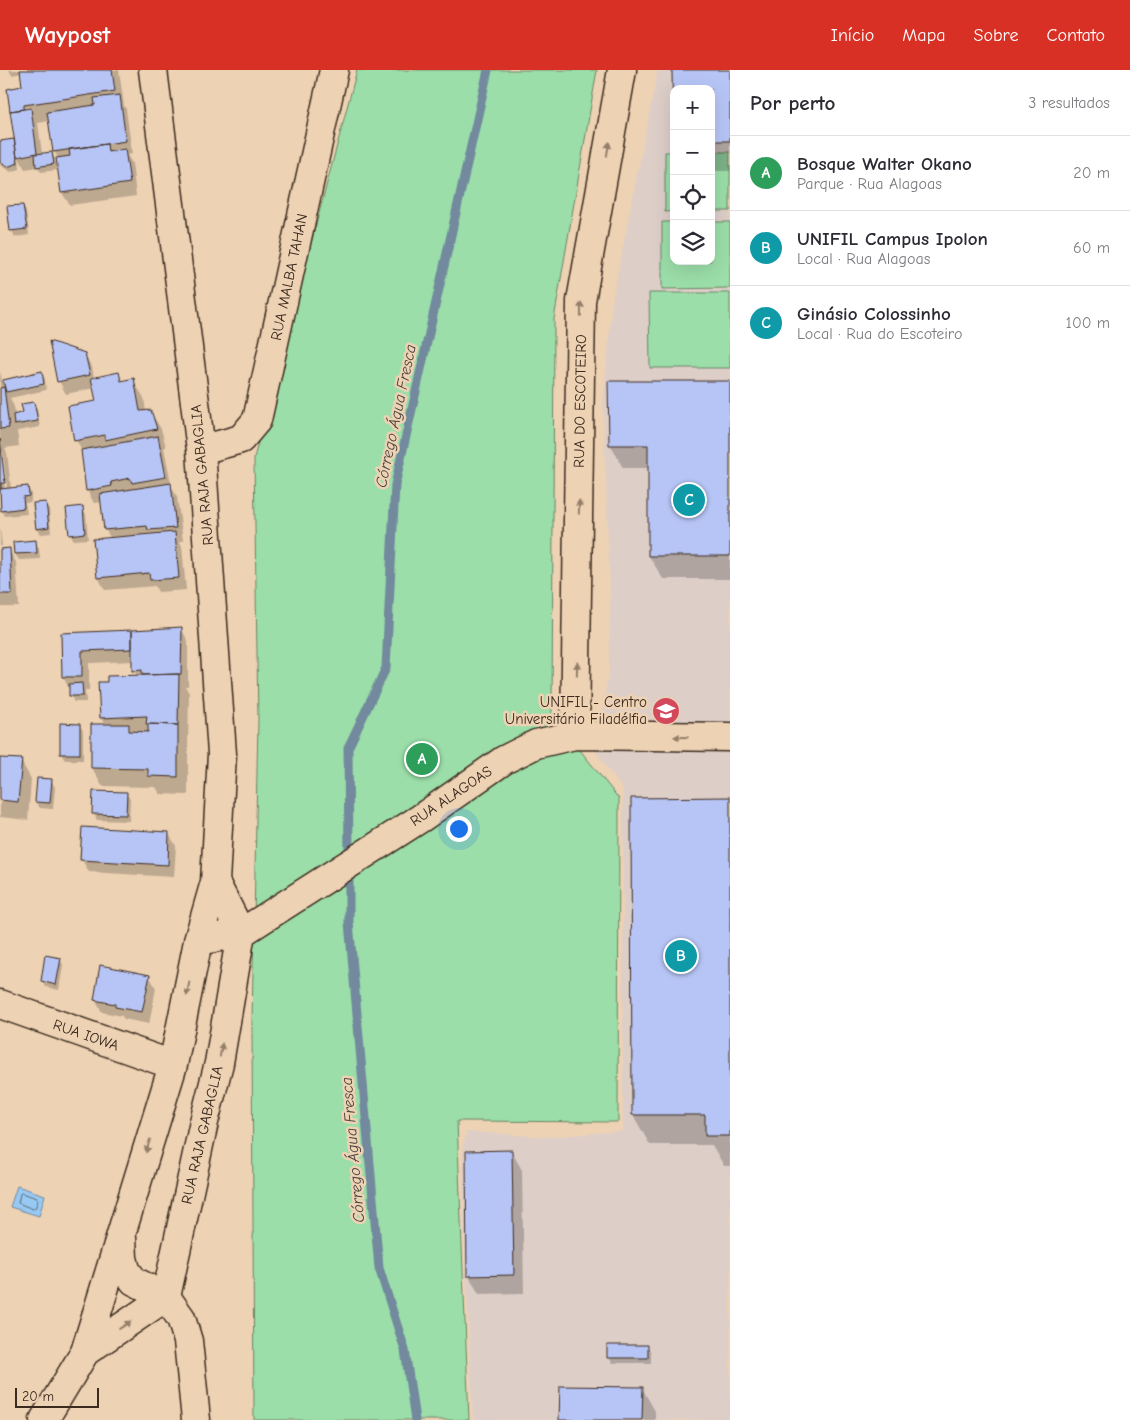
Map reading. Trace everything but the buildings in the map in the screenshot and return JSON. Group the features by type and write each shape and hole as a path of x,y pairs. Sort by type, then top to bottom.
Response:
{"street":[{"name":"RUA RAJA GABAGLIA","path":"44,1420 85,1352 173,1065 198,941 215,882 222,754 201,450 153,70"},
{"name":"RUA MALBA TAHAN","path":"201,450 242,439 257,420 334,70"},
{"name":"RUA DO ESCOTEIRO","path":"575,736 581,301 622,70"},
{"name":"RUA ALAGOAS","path":"198,941 241,933 421,818 504,760 536,744 575,736 730,737"},
{"path":"215,882 241,933"},
{"name":"RUA RAJA GABAGLIA","path":"85,1352 166,1297 204,1122 219,1063 241,933"},
{"name":"RUA IOWA","path":"0,1004 173,1065"},
{"path":"122,1230 123,1258 126,1270 134,1281 166,1297 181,1318 188,1341 196,1420"}],"shaded area":[{"name":"UNIFIL - Centro Universitário Filadélfia","path":"658,70 730,70 730,1420 473,1420 464,1228 463,1144 467,1132 547,1137 623,1131 623,790 595,750 609,672 610,591 603,404 613,297"}],"green space":[{"path":"357,70 597,70 554,319 552,715 619,799 618,1122 457,1121 469,1420 254,1420 252,1022 258,720 254,458"},
{"path":"665,152 670,152 670,211 665,212"},
{"path":"715,152 730,152 730,211 715,211"},
{"path":"662,222 670,222 670,265 715,265 715,222 730,222 730,288 662,289"},
{"path":"649,293 730,293 730,368 650,368"}],"water":[{"path":"17,1186 45,1195 39,1216 10,1207"}],"waterway":[{"name":"Córrego Água Fresca","path":"349,856 348,748 386,668 395,485 488,70"},
{"name":"Córrego Água Fresca","path":"349,872 349,922 379,1268 405,1350 415,1420"}],"place":[{"name":"Ginásio Colossinho","path":"689,500"},
{"name":"UNIFIL - Centro Universitário Filadélfia","path":"666,711"},
{"name":"Bosque Walter Okano","path":"422,759"},
{"name":"UNIFIL Campus Ipolon","path":"681,956"}]}
